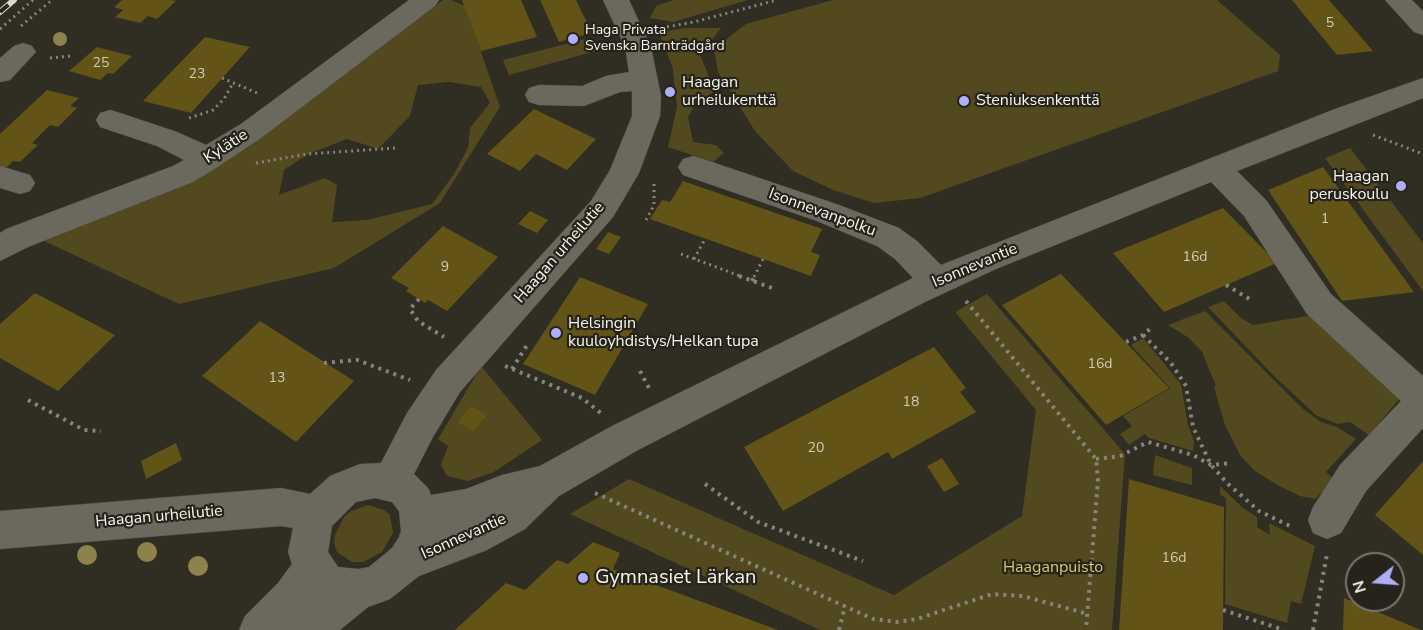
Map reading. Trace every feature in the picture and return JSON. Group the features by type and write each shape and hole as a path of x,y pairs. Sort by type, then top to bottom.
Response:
{"street":[{"name":"Kylätie","path":"0,248 17,238 183,174 251,131 426,0"},
{"name":"Haagan urheilutie","path":"391,482 420,425 448,381 602,209 624,172 646,116 645,80 638,47 616,0"},
{"path":"1398,0 1423,26"},
{"path":"0,73 20,41"},
{"path":"539,95 584,96 616,83 645,80"},
{"name":"Isonnevantie","path":"420,516 466,508 502,493 561,474 747,374 941,280 1345,116 1423,88"},
{"path":"110,120 167,139 207,159"},
{"name":"Isonnevanpolku","path":"693,167 828,213 888,237 941,280"},
{"path":"1216,168 1256,208 1319,304 1419,414 1353,478 1313,525"},
{"name":"Isonnevantie","path":"406,562 473,536 512,516 561,474"},
{"path":"375,480 391,482 405,489 415,501 420,516 420,531 415,547 406,562 392,576 376,585 358,590 339,589 324,581 313,569 308,552 310,533 317,514 343,489 360,482 375,480"},
{"name":"Haagan urheilutie","path":"0,530 281,507 317,514"},
{"path":"259,630 292,597 313,569"},
{"path":"308,630 358,590"}],"path":[{"path":"0,29 33,0"},
{"path":"20,41 52,0"},
{"path":"654,29 694,22 777,0"},
{"path":"222,78 260,94"},
{"path":"213,110 224,99 233,83"},
{"path":"1345,116 1370,134 1423,154"},
{"path":"207,159 243,165 308,154 395,148"},
{"path":"646,220 654,205 655,175"},
{"path":"694,259 705,239"},
{"path":"681,254 772,288"},
{"path":"752,281 763,259"},
{"path":"941,280 1096,459 1098,480 1086,630"},
{"path":"1226,285 1253,301"},
{"path":"419,299 410,309 418,321 448,340"},
{"path":"1126,342 1143,335 1150,328"},
{"path":"1143,335 1171,363 1186,386 1193,427 1211,465 1228,484 1259,511 1313,525 1329,542 1312,630"},
{"path":"324,363 357,360 419,383"},
{"path":"496,362 582,398 599,411 604,418"},
{"path":"640,370 652,393"},
{"path":"28,400 84,430 101,431"},
{"path":"1096,459 1120,456 1142,442 1148,442 1193,455 1211,465 1231,463"},
{"path":"561,474 592,492 873,619 897,622 917,619 992,594 1023,596 1088,614"},
{"path":"705,484 758,522 863,561"},
{"path":"839,630 845,606"},
{"path":"1223,610 1284,630"}],"green space":[{"path":"443,0 451,0 465,6 500,107 440,203 334,268 179,304 44,241 258,139","holes":["449,82 481,87 490,103 470,128 468,148 454,174 432,204 367,220 332,222 337,185 325,178 279,195 284,170 308,154 347,139 378,149 410,116 418,85"]},
{"path":"674,0 748,0 673,22 650,18 656,6"},
{"name":"Steniuksenkenttä","path":"833,0 1217,0 1280,55 1278,71 920,198 874,203 833,190 793,171 755,131 718,72 714,49 746,24"},
{"path":"685,28 721,28 700,55 715,91 694,106 688,117 693,142 716,145 724,153 713,162 668,147 677,107 673,69 659,32"},
{"path":"589,38 596,51 509,75 503,60"},
{"path":"1350,148 1423,243 1423,291 1325,158"},
{"name":"Haaganpuisto","path":"987,294 1125,454 1112,630 820,630 570,514 629,479 894,595 1022,516 1036,410 955,312"},
{"path":"1224,301 1241,318 1253,325 1307,316 1325,319 1400,398 1369,435 1350,422 1338,424 1317,416 1274,376 1208,307"},
{"path":"1205,311 1303,409 1321,422 1337,427 1356,439 1326,472 1335,480 1315,499 1300,496 1279,486 1255,471 1240,455 1225,425 1214,387 1216,386 1202,352 1189,338 1168,325"},
{"path":"1143,338 1181,384 1188,425 1194,441 1193,451 1149,438 1145,434 1129,445 1120,434 1132,426 1123,416 1170,388 1131,345"},
{"path":"481,366 542,440 494,472 468,481 447,476 441,465 448,446 438,439"},
{"path":"1155,455 1192,468 1192,485 1153,475"},
{"path":"1220,486 1243,508 1257,517 1257,527 1270,535 1269,523 1315,546 1301,604 1291,601 1287,623 1225,604 1226,498 1220,495"},
{"path":"368,505 384,510 390,515 393,533 382,552 363,562 352,562 337,552 334,543 335,535 344,517 351,511"}],"building":[{"path":"122,0 176,1 157,19 148,16 140,23 115,17 123,10 114,7"},
{"path":"462,0 521,0 537,37 481,51"},
{"path":"540,0 576,0 592,33 559,42"},
{"path":"1292,0 1329,0 1373,51 1337,55"},
{"path":"205,37 250,47 191,113 143,101"},
{"path":"97,47 132,56 113,74 108,73 100,80 69,71"},
{"path":"47,90 79,98 70,106 77,108 58,127 50,125 32,143 38,145 20,162 13,161 3,171 0,171 0,134"},
{"path":"534,109 596,139 567,170 536,154 520,171 487,154"},
{"path":"1323,167 1414,292 1342,301 1268,190"},
{"path":"683,181 822,229 811,252 820,255 811,276 650,219 662,200 670,202"},
{"path":"1223,208 1277,263 1164,312 1113,253"},
{"path":"530,211 548,220 537,233 518,224"},
{"path":"443,226 498,257 447,311 428,300 425,303 406,291 409,288 391,278"},
{"path":"608,232 621,237 609,254 596,249"},
{"path":"1061,274 1169,388 1106,425 1002,305"},
{"path":"580,277 648,304 595,395 523,364"},
{"path":"35,293 115,335 58,391 0,358 0,324"},
{"path":"260,321 354,381 296,442 202,376"},
{"path":"934,347 966,388 960,392 976,412 892,459 888,452 783,511 744,447"},
{"path":"471,406 487,415 473,432 458,422"},
{"path":"176,443 182,460 146,479 141,461"},
{"path":"942,458 959,484 944,492 927,466"},
{"path":"1423,461 1423,555 1375,515"},
{"path":"1129,479 1224,507 1223,630 1119,630"},
{"path":"593,542 620,553 613,569 778,630 455,630 506,583 525,590 557,560 568,564"},
{"path":"1344,598 1345,612 1378,612 1421,630 1343,630"}],"railway":[{"path":"0,12 14,0"}],"place":[{"name":"Haga Privata Svenska Barnträdgård","path":"573,39"},
{"name":"Haagan urheilukenttä","path":"670,92"},
{"name":"Steniuksenkenttä","path":"964,101"},
{"name":"Haagan peruskoulu","path":"1401,186"},
{"name":"Helsingin kuuloyhdistys/Helkan tupa","path":"556,333"},
{"name":"Gymnasiet Lärkan","path":"583,578"}]}
